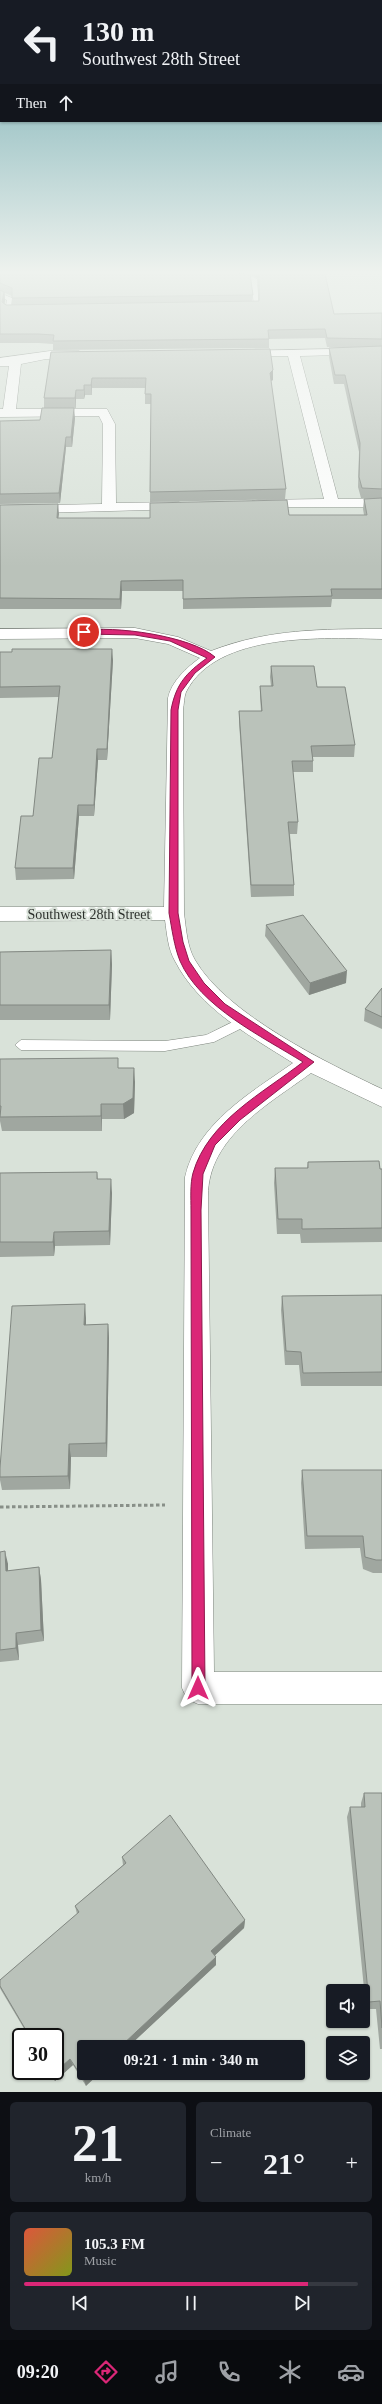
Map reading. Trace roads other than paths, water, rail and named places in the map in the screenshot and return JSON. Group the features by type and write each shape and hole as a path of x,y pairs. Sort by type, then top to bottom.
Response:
{"street":[{"path":"13,372 5,413 103,412 109,424 109,507"},
{"path":"298,372 332,503"},
{"path":"244,505 382,502"},
{"path":"0,510 196,506"},
{"path":"0,634 135,633 172,640 212,657"},
{"path":"382,634 290,635 243,645 212,657 192,671 178,692 175,710 174,913 178,942 185,962 197,980 222,1006 310,1062 382,1099"},
{"name":"Southwest 28th Street","path":"0,914 174,913"},
{"path":"310,1062 231,1122 211,1142 198,1174 196,1210 198,1688 382,1688"}],"lane":[{"path":"20,1045 164,1046 209,1039 246,1021"}]}
